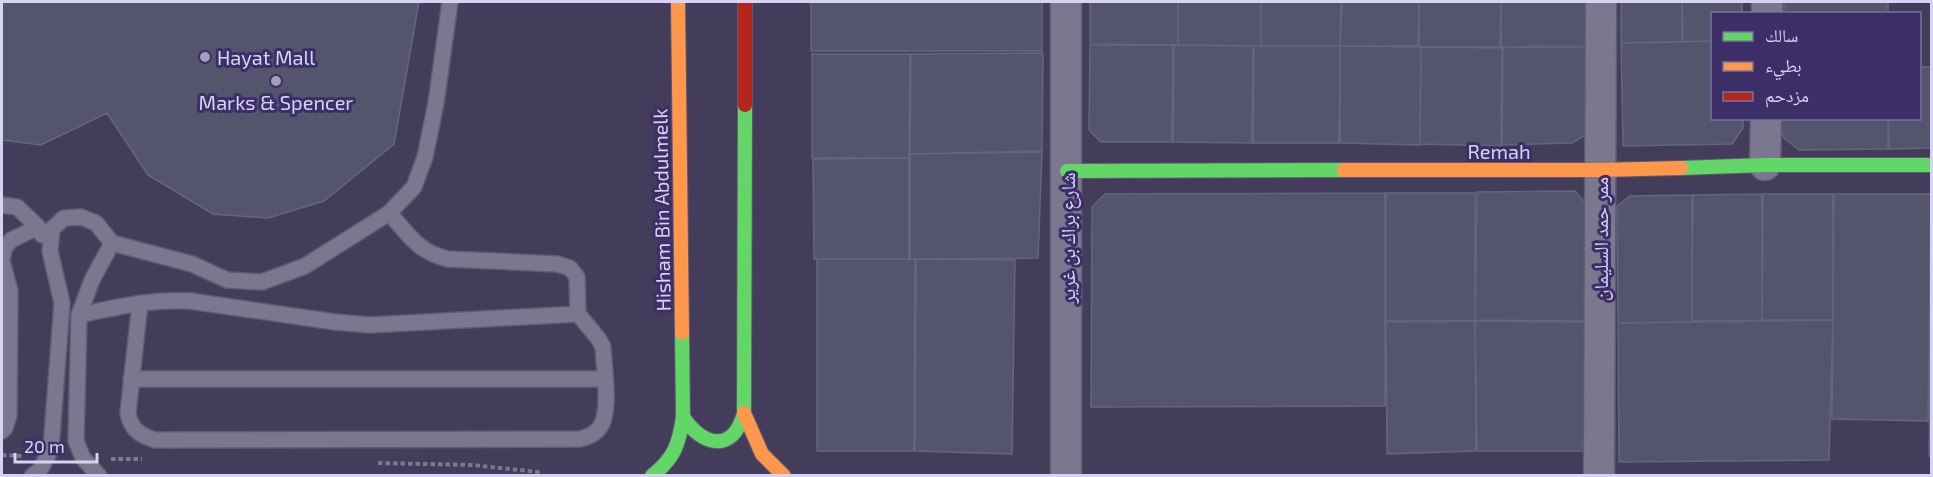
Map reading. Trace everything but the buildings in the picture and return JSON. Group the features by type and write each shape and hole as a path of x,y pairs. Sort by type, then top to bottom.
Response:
{"street":[{"name":"Hisham Bin Abdulmelk","path":"652,476 666,465 680,444 683,417 678,2"},
{"path":"683,417 690,429 702,439 719,441 734,436 741,425 744,413 745,2"},
{"name":"شارع براك بن غرير","path":"1066,2 1066,476"},
{"name":"ممر حمد السليمان","path":"1599,476 1601,2"},
{"path":"1765,165 1766,120"},
{"name":"Remah","path":"1067,171 1601,170 1765,165 1932,165"},
{"path":"744,413 762,454 784,476"}],"lane":[{"path":"50,251 52,229 64,218 81,217 96,222 112,243 192,264 227,280 262,282 305,266 389,213 414,188 425,157 436,103 450,2"},
{"path":"2,205 17,207 38,227 50,251 62,303 51,449 40,470 32,476"},
{"path":"140,303 128,413 130,425 146,438 155,440 580,439 592,435 600,428 606,414 603,347 578,314 577,277 570,268 557,264 448,260 421,249 389,213"},
{"path":"2,432 9,415 10,291 2,261 4,249 11,240 38,227"},
{"path":"99,476 83,458 76,441 79,315 92,280 112,243"},
{"path":"79,315 140,303 169,300 370,325 578,314"},
{"path":"131,379 604,379"}],"path":[{"path":"2,455 8,455"},
{"path":"472,465 538,474"}],"traffic: fast":[{"path":"682,333 683,417 699,435 717,441 725,440 733,435 744,413 745,105"},
{"path":"1681,168 1765,165 1932,165"},
{"path":"1067,171 1344,170"},
{"path":"652,476 666,463 674,450 680,436 683,417"}],"traffic: slow":[{"path":"678,2 682,333"},
{"path":"1344,170 1681,168"},
{"path":"744,413 762,454 784,476"}],"traffic: jam":[{"path":"745,2 745,105"}],"place":[{"name":"Hayat Mall","path":"205,57"},
{"name":"Marks & Spencer","path":"276,81"}]}
